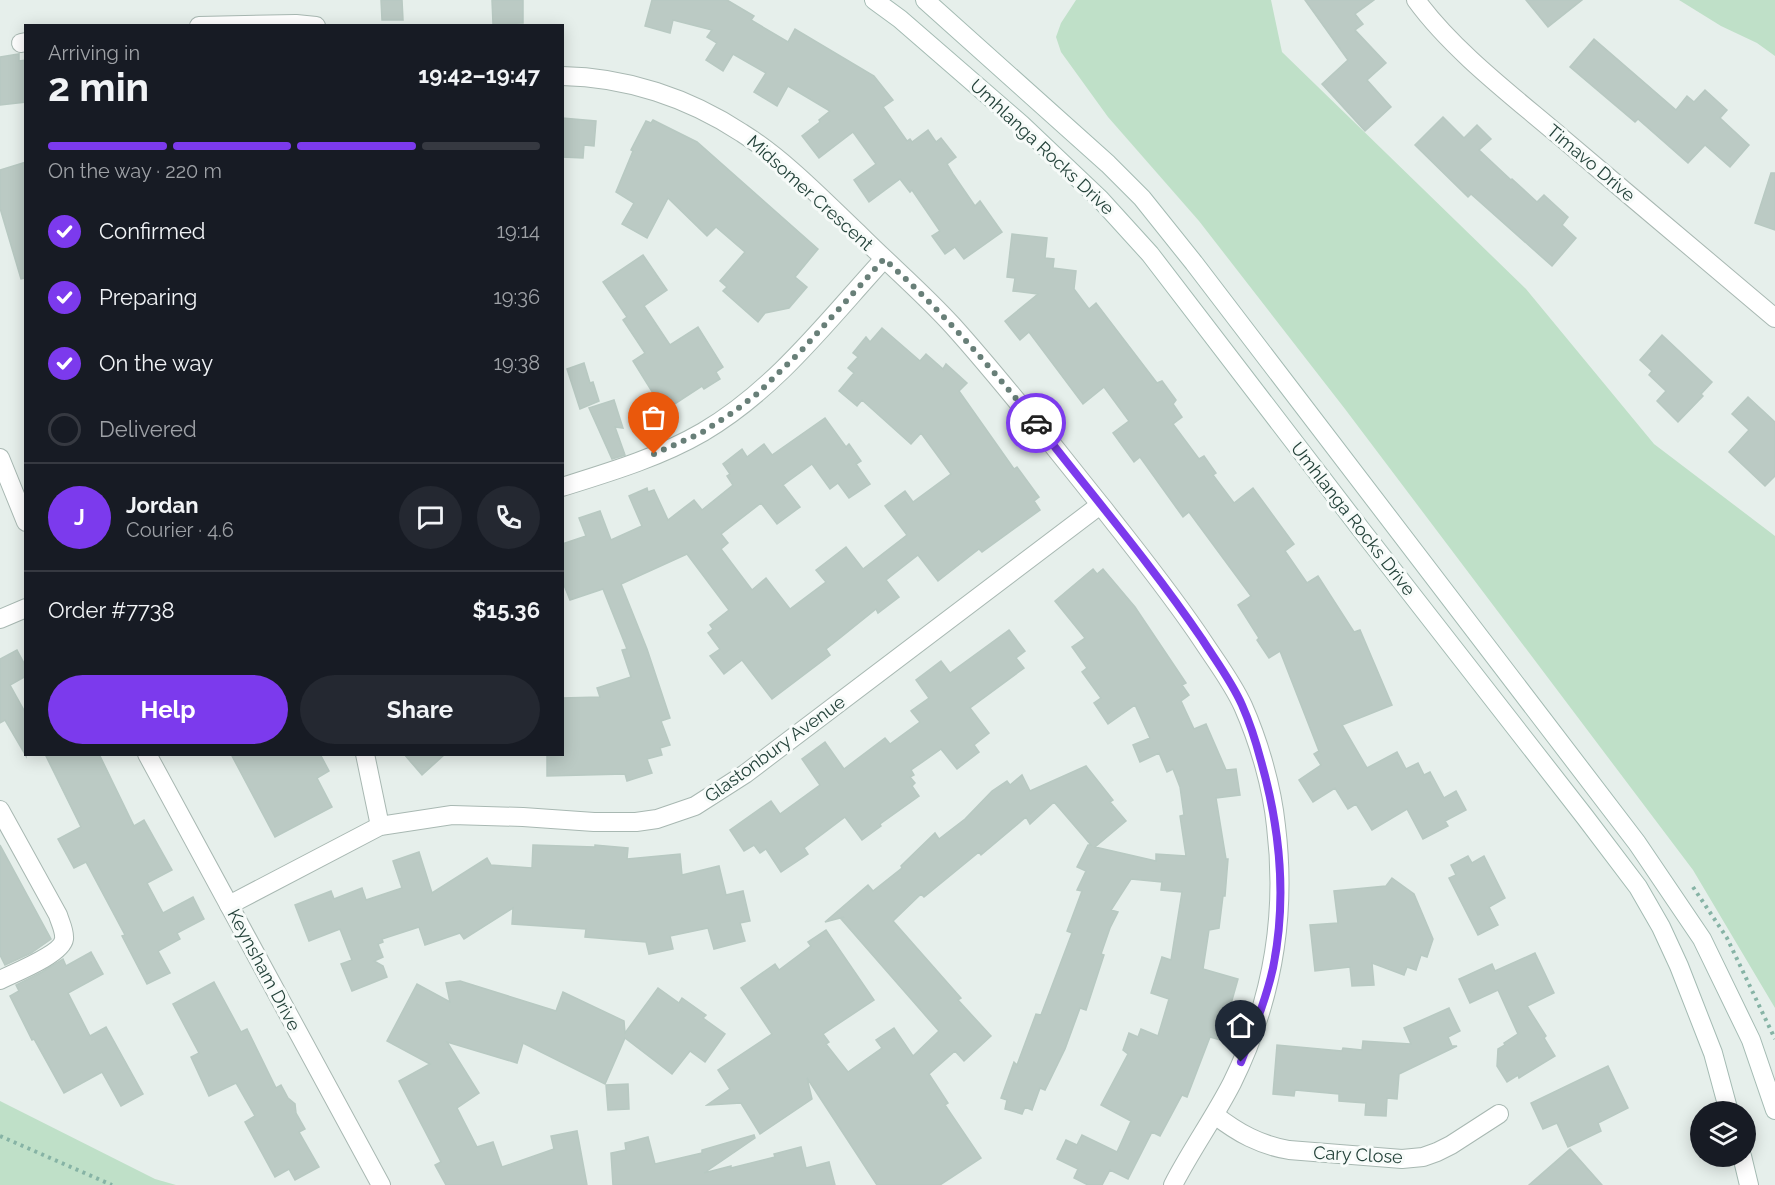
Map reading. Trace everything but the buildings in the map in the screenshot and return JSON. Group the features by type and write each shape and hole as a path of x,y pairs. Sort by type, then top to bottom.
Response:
{"street":[{"name":"Umhlanga Rocks Drive","path":"874,0 900,19 1021,124 1100,199 1150,254 1638,887 1679,966 1713,1053 1726,1101"},
{"name":"Umhlanga Rocks Drive","path":"925,0 1108,164 1142,198 1194,263 1665,882 1702,939 1727,989 1751,1040 1775,1110"},
{"name":"Timavo Drive","path":"1416,0 1443,32 1497,83 1775,318"},
{"name":"Midsomer Crescent","path":"564,76 587,77 634,85 703,110 745,134 815,192 916,288 988,366 1036,423 1162,582 1222,670 1242,705 1270,790 1274,812 1280,889 1273,967 1262,1008 1241,1062 1215,1115 1173,1185"},
{"path":"564,486 654,454 701,433 732,413 757,394 802,350 884,259"},
{"path":"0,458 24,515"},
{"name":"Glastonbury Avenue","path":"229,905 380,826 452,815 636,822 657,819 695,806 745,774 1100,505"},
{"path":"0,619 24,609"},
{"name":"Keynsham Drive","path":"148,756 381,1185"},
{"path":"365,756 380,826"},
{"path":"0,810 58,915 64,939 62,945 52,953 0,980"},
{"name":"Cary Close","path":"1215,1115 1252,1140 1272,1147 1402,1159 1423,1157 1437,1152 1465,1137 1499,1114"},
{"path":"1745,1167 1749,1185"}],"path":[{"path":"0,1136 112,1185"}],"green space":[{"path":"1076,0 1271,0 1282,52 1526,289 1654,444 1775,536 1775,1008 1693,870 1345,409 1199,221 1108,117 1061,52 1056,37 1061,23"},
{"path":"1679,0 1775,0 1775,56 1757,43 1721,26"},
{"path":"0,1101 155,1179 176,1185 0,1185"}],"way so far":[{"path":"654,454 701,433 757,394 802,350 884,259 951,324 1036,423"}],"route":[{"path":"1036,423 1162,582 1192,625 1242,705 1254,737 1270,790 1276,822 1280,889 1273,967 1262,1008 1241,1062"}]}
